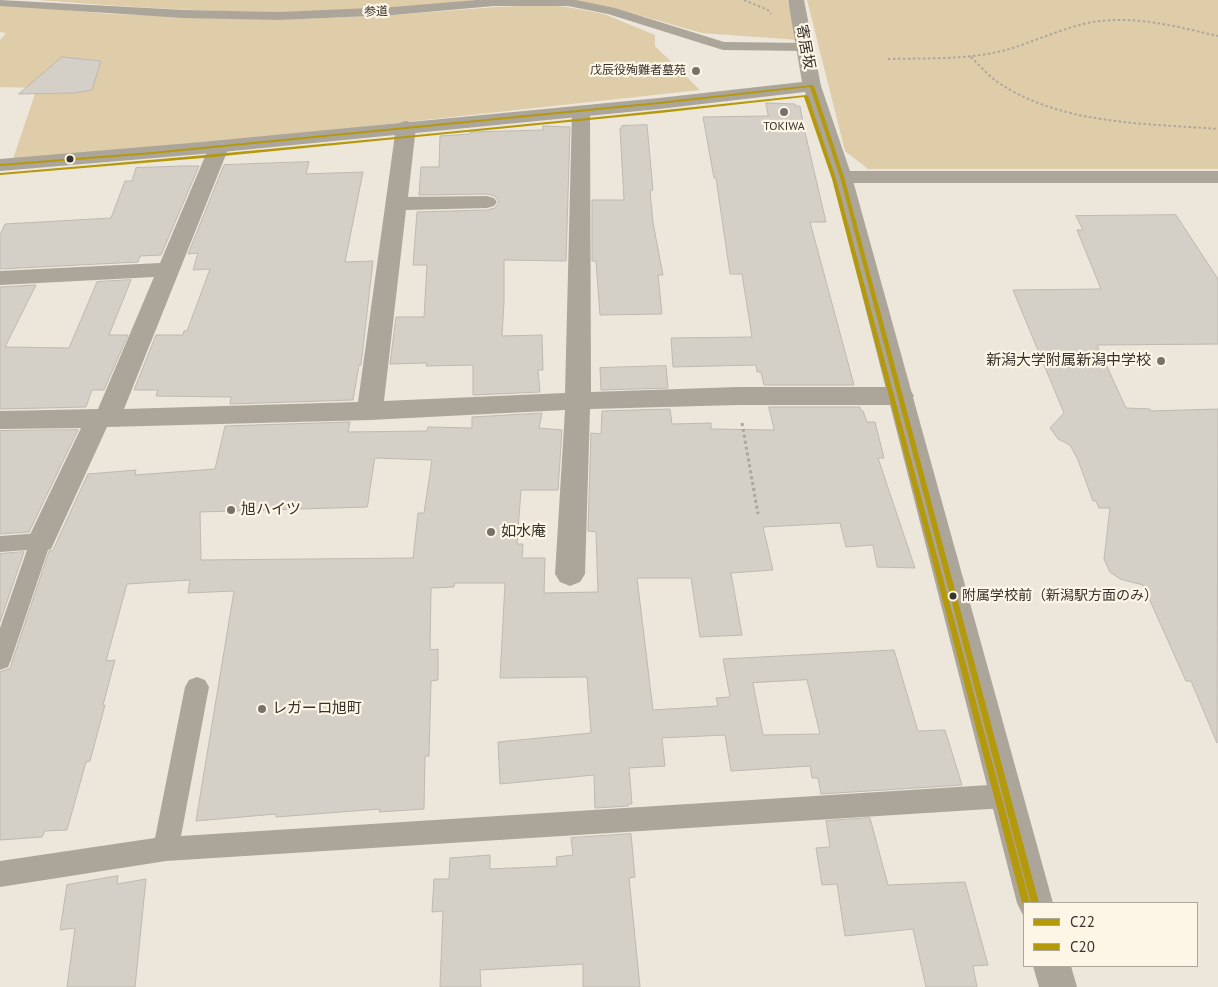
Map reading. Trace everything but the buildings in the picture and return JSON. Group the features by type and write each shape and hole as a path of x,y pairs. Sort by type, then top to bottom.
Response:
{"street":[{"name":"寄居坂","path":"796,0 812,86 842,177 1035,902"},
{"path":"0,165 219,147 406,127 715,99 812,86"},
{"path":"570,574 578,401 581,112"},
{"path":"370,411 406,127"},
{"path":"41,542 103,418 219,147"},
{"path":"842,177 1218,177"},
{"path":"396,204 487,202"},
{"path":"0,278 168,269"},
{"path":"0,420 370,411 578,401 738,396 901,396"},
{"path":"1052,967 1058,987"}],"lane":[{"name":"参道","path":"0,2 184,14 279,16 393,12 494,2 568,2 610,11 723,46 806,47"},
{"path":"0,544 41,542 0,660"},
{"path":"166,849 197,687"},
{"path":"0,874 166,849 1005,796"}],"path":[{"path":"744,0 768,10 777,21 778,48"},
{"path":"888,59 971,57 1005,50 1093,22 1127,20 1159,24 1218,36"},
{"path":"971,57 983,72 1006,88 1025,99 1049,108 1080,117 1218,129"},
{"path":"738,396 758,514"}],"shaded area":[{"path":"38,0 477,0 354,10 250,12"},
{"path":"573,0 787,0 799,40 702,33 614,8"},
{"path":"807,0 1218,0 1218,169 868,169 845,151"},
{"path":"0,4 110,14 277,20 393,15 496,7 543,5 567,7 604,14 655,35 655,46 700,90 11,165 37,88 0,87 0,40 6,33 0,32"}],"transit line":[{"name":"C22","path":"0,165 152,153 812,86 842,177 1035,902"},
{"name":"C20","path":"1,174 203,157 806,96 834,179 1026,902"}],"place":[{"name":"戊辰役殉難者墓苑","path":"696,71"},
{"name":"TOKIWA","path":"784,112"},
{"name":"新潟大学附属新潟中学校","path":"1161,361"},
{"name":"旭ハイツ","path":"231,510"},
{"name":"如水庵","path":"491,532"},
{"name":"附属学校前（新潟駅方面のみ）","path":"953,596"},
{"name":"レガーロ旭町","path":"262,709"}]}
